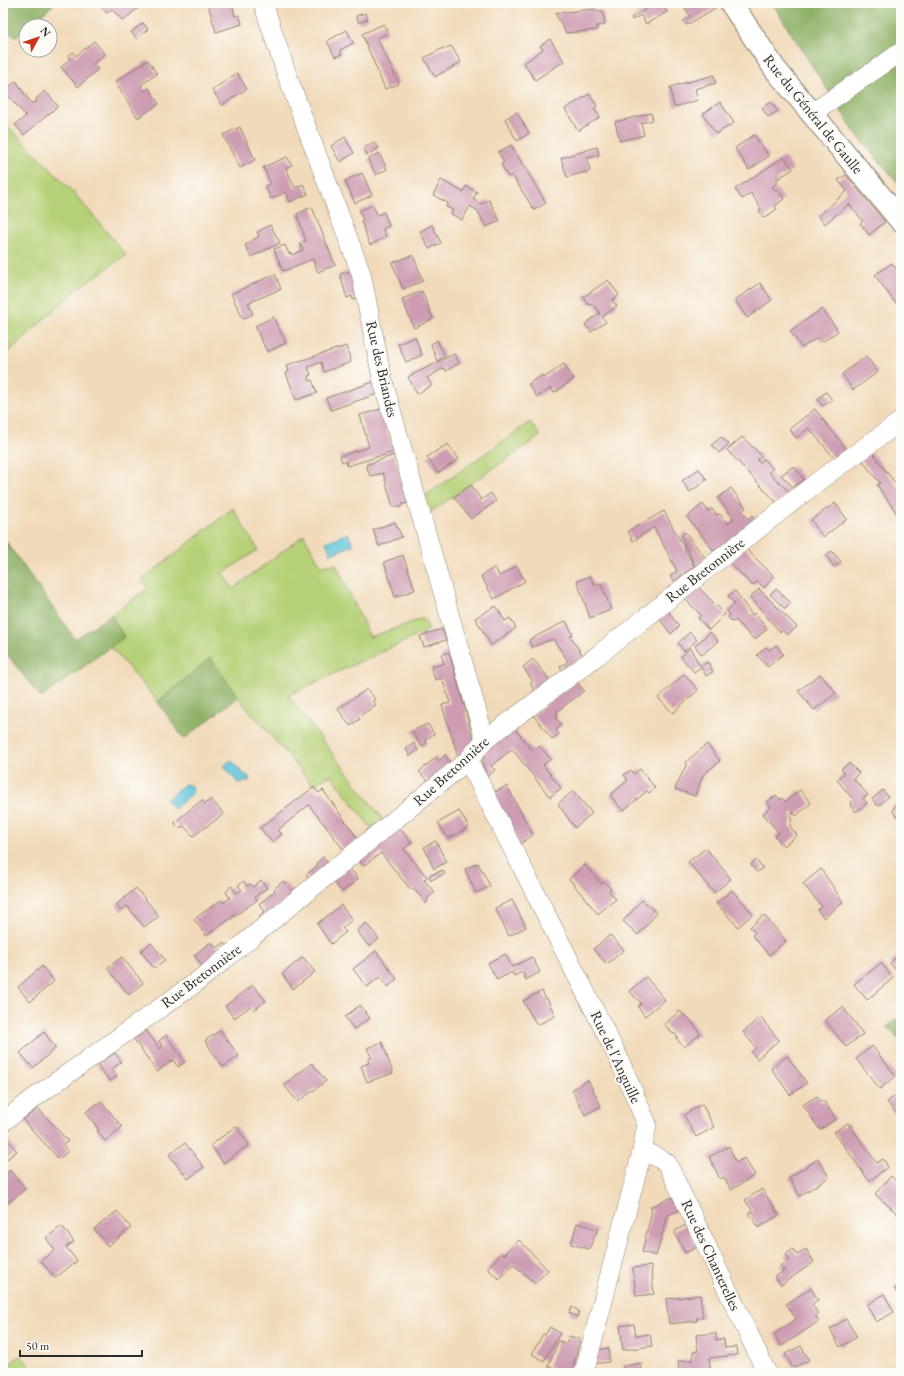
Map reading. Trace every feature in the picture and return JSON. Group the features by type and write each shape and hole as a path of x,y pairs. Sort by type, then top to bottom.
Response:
{"main road":[{"name":"Rue du Général de Gaulle","path":"731,3 766,56 901,221"}],"street":[{"name":"Rue des Briandes","path":"263,3 288,78 361,273 382,378 485,740"},
{"path":"812,113 901,52"},
{"name":"Rue Bretonnière","path":"3,1122 38,1094 198,981 468,760 485,740 597,656 821,479 901,421"},
{"name":"Rue de l'Anguille","path":"468,760 617,1055 647,1124 642,1152 584,1373"},
{"name":"Rue des Chanterelles","path":"642,1152 652,1155 667,1163 767,1373"}],"green space":[{"path":"3,3 55,3 38,18 18,18 18,35 15,38 3,24"},
{"path":"772,3 901,3 901,186 856,134"},
{"path":"3,121 75,194 126,255 77,289 3,357"},
{"path":"530,422 540,436 429,513 422,498"},
{"path":"233,508 258,550 223,573 233,589 304,535 321,566 336,564 370,637 424,618 429,630 288,695 384,821 371,828 331,775 313,785 238,697 210,659 158,702 110,646 124,637 111,615 148,588 142,580"},
{"path":"3,537 75,639 111,615 124,637 41,698 3,649"},
{"path":"210,658 238,697 184,739 158,702"},
{"path":"901,1016 901,1042 887,1027"},
{"path":"21,1355 35,1373 6,1373 11,1369 8,1365"}],"water":[{"path":"348,533 353,545 331,554 326,542"},
{"path":"231,760 245,775 249,776 249,781 244,781 239,784 224,766"},
{"path":"185,784 191,786 193,793 174,809 166,800"}],"building":[{"path":"102,3 134,3 138,8 123,21 112,9 107,13 100,5"},
{"path":"216,3 232,3 235,16 239,15 242,24 216,32 208,5"},
{"path":"656,3 662,3 667,12 646,24 641,15 632,20 631,18"},
{"path":"682,3 719,3 720,5 687,25 683,21 690,16"},
{"path":"595,9 595,11 603,11 605,25 597,26 597,30 566,33 555,13"},
{"path":"365,13 368,19 359,23 356,16"},
{"path":"143,23 148,29 137,39 131,32"},
{"path":"384,24 388,33 377,38 399,84 385,89 362,34"},
{"path":"347,30 353,43 340,50 342,54 335,57 327,41"},
{"path":"550,39 564,61 535,80 524,63 543,49 540,46"},
{"path":"94,41 105,54 93,64 98,69 78,87 61,67 70,59 68,56 73,52 76,56"},
{"path":"451,46 461,62 435,77 424,58 443,48 444,49"},
{"path":"148,60 157,74 141,85 145,91 149,88 159,104 138,118 115,82"},
{"path":"237,73 247,89 222,105 212,90"},
{"path":"714,75 716,83 695,89 698,100 674,107 670,87"},
{"path":"16,81 31,103 37,102 36,99 45,91 58,106 24,135 15,125 26,116 4,91"},
{"path":"589,94 597,106 594,109 600,117 578,131 565,109"},
{"path":"720,102 734,123 716,134 703,114"},
{"path":"771,102 778,111 768,117 762,108"},
{"path":"517,112 529,133 517,141 505,119"},
{"path":"651,113 653,120 641,123 644,135 620,141 615,122"},
{"path":"240,127 255,160 240,168 223,135"},
{"path":"754,135 769,156 749,170 735,148"},
{"path":"345,137 354,153 340,162 331,146"},
{"path":"374,142 379,148 367,155 364,148"},
{"path":"511,145 546,203 534,210 512,175 508,177 501,164 504,162 498,152"},
{"path":"597,147 599,155 587,158 590,171 567,177 561,158"},
{"path":"379,153 387,169 376,175 368,159"},
{"path":"287,157 292,165 286,168 295,188 303,184 308,194 290,202 286,192 271,199 265,186 271,184 263,167"},
{"path":"784,157 793,169 776,180 778,183 772,187 775,190 777,189 784,199 775,206 777,209 764,218 759,211 761,209 751,193 742,199 735,189"},
{"path":"362,173 372,195 355,203 345,181"},
{"path":"846,175 885,222 869,235 860,223 863,221 849,204 825,224 818,216 847,191 838,180"},
{"path":"441,180 463,192 466,186 477,192 473,199 481,204 489,200 500,221 486,227 478,211 470,206 462,220 451,214 453,210 446,207 448,203 433,195"},
{"path":"373,205 377,215 384,212 389,226 383,229 386,237 370,245 359,211"},
{"path":"312,207 335,265 318,272 313,259 283,271 274,249 285,245 289,254 291,253 292,255 303,250 300,243 306,241 297,214"},
{"path":"270,225 280,243 251,257 245,245 259,236 257,232"},
{"path":"432,225 441,243 429,249 420,231"},
{"path":"413,255 423,281 403,289 392,263"},
{"path":"892,263 901,276 901,299 895,303 875,275"},
{"path":"351,271 358,298 353,300 352,296 347,298 340,274"},
{"path":"275,274 281,289 248,303 253,314 243,319 231,294"},
{"path":"608,280 619,295 612,300 617,306 602,317 606,322 591,332 585,324 600,313 592,303 589,305 583,297"},
{"path":"760,283 772,300 747,318 735,300"},
{"path":"422,291 433,319 414,328 402,299"},
{"path":"822,309 838,331 822,342 818,337 802,348 790,331"},
{"path":"273,317 286,343 267,352 255,326"},
{"path":"415,337 422,355 406,362 398,344"},
{"path":"437,340 445,356 437,361 431,344"},
{"path":"346,346 351,362 324,372 321,362 308,367 311,375 308,376 310,381 312,380 317,393 296,400 286,373 289,372 287,365"},
{"path":"454,354 459,363 446,371 444,368 427,378 432,385 417,394 408,377"},
{"path":"866,356 878,372 853,390 842,374"},
{"path":"564,364 574,379 554,393 551,388 537,397 528,384 542,375 544,378"},
{"path":"373,382 377,394 331,410 326,398"},
{"path":"826,392 832,400 823,406 817,399"},
{"path":"381,409 393,452 347,466 346,461 342,462 340,456 369,447 360,415"},
{"path":"815,409 847,450 835,459 809,428 796,438 789,429"},
{"path":"721,437 729,444 719,453 712,445"},
{"path":"742,437 762,456 757,460 760,463 763,458 773,469 769,472 790,493 777,503 727,450"},
{"path":"448,444 459,459 438,473 427,457"},
{"path":"872,452 901,491 901,519 877,485 880,483 862,460"},
{"path":"394,455 408,503 403,504 400,508 397,506 393,507 383,473 370,476 366,465"},
{"path":"794,466 804,480 793,487 781,475"},
{"path":"699,469 707,480 690,492 682,481"},
{"path":"471,485 481,500 491,493 496,501 471,519 454,497"},
{"path":"731,488 746,508 742,511 748,519 752,515 755,520 714,551 687,517 703,504 708,511 712,509 717,515 720,514 728,524 734,519 718,498"},
{"path":"835,503 847,519 823,537 811,520"},
{"path":"664,511 694,566 674,581 670,576 677,571 654,527 633,541 628,531"},
{"path":"395,522 402,537 379,546 373,530"},
{"path":"685,532 705,558 695,566 681,536"},
{"path":"745,548 774,576 764,588 758,582 752,585 730,563"},
{"path":"832,551 841,562 834,567 826,555"},
{"path":"403,555 415,590 395,597 384,562"},
{"path":"517,566 525,581 494,599 481,576 495,567 499,576"},
{"path":"590,576 594,585 601,583 611,610 590,618 577,581"},
{"path":"697,586 725,614 709,630 698,618 701,615 683,597"},
{"path":"759,589 797,627 787,635 782,630 780,632 750,597"},
{"path":"776,589 791,603 785,609 770,594"},
{"path":"735,591 752,615 754,613 767,629 754,640 736,620 733,622 728,617 730,615 727,611 735,604 728,596"},
{"path":"496,606 505,621 510,618 516,628 491,645 475,618"},
{"path":"667,610 679,626 671,634 658,617"},
{"path":"566,621 573,635 570,636 583,656 563,670 560,667 568,661 553,639 532,647 529,640"},
{"path":"442,629 446,640 424,647 420,636"},
{"path":"690,632 697,640 684,651 678,643"},
{"path":"710,632 718,641 702,655 695,646"},
{"path":"776,645 783,654 768,667 757,655 766,647 769,650"},
{"path":"690,648 700,666 708,662 713,672 706,676 701,667 694,672 681,657"},
{"path":"449,652 475,745 458,757 442,705 450,703 442,678 435,680 431,667 444,664 441,655"},
{"path":"533,659 550,680 535,691 530,684 533,682 523,667"},
{"path":"684,674 698,690 673,713 658,698"},
{"path":"820,674 836,693 814,710 798,691"},
{"path":"576,681 584,691 556,712 558,716 556,718 562,725 556,730 559,734 552,739 533,715"},
{"path":"367,689 375,699 373,700 376,705 358,717 360,719 350,726 338,709"},
{"path":"428,724 434,734 425,740 427,743 422,747 412,731"},
{"path":"514,728 533,751 539,746 551,759 543,765 561,788 550,797 512,749 491,766 495,770 487,777 482,763 489,746"},
{"path":"414,743 418,750 410,756 406,749"},
{"path":"707,744 720,761 703,775 695,796 675,789 687,763 686,762"},
{"path":"445,755 451,763 429,782 419,772 436,757 439,761"},
{"path":"849,763 859,773 853,778 868,795 863,798 867,803 856,812 850,805 852,803 850,800 852,798 837,780 844,773 841,769"},
{"path":"640,769 655,788 649,793 647,791 623,811 610,795 627,781 627,778 624,775 631,770 634,774"},
{"path":"507,786 533,835 518,845 492,793"},
{"path":"314,787 318,793 323,790 358,839 344,850 309,805 278,830 282,834 272,842 260,828"},
{"path":"800,790 811,803 796,816 793,812 790,815 792,818 790,826 797,835 784,846 775,836 779,833 763,814 771,807 767,802 776,795 780,800 782,798 785,802"},
{"path":"883,790 888,797 878,806 872,799"},
{"path":"573,791 592,813 575,828 558,804"},
{"path":"211,799 224,814 193,836 184,826 179,828 175,824 176,821 202,800 205,804"},
{"path":"894,805 901,805 901,817 897,817 893,812"},
{"path":"459,811 469,827 448,839 438,823"},
{"path":"398,827 412,842 404,849 427,877 424,880 435,892 427,899 428,901 426,903 413,888 411,890 381,853 363,866 358,859"},
{"path":"436,841 446,862 434,869 424,847"},
{"path":"706,848 731,879 714,893 688,862"},
{"path":"323,857 328,863 309,879 306,875 318,865 316,863"},
{"path":"756,860 763,868 757,872 751,865"},
{"path":"478,863 490,886 476,893 465,869"},
{"path":"585,865 602,884 604,882 611,889 609,891 616,899 598,914 569,879"},
{"path":"349,867 358,879 342,892 332,880"},
{"path":"821,869 843,902 824,918 817,910 822,907 803,884"},
{"path":"443,870 445,874 431,880 429,876"},
{"path":"261,880 267,888 255,897 257,900 206,936 194,919 221,900 223,903 230,898 226,892 231,886 237,893 242,890 238,885 244,881 247,886 251,884 253,887"},
{"path":"283,881 294,892 262,920 259,917 265,911 259,904 275,891 274,889"},
{"path":"136,888 159,916 144,927 127,906 121,911 116,905"},
{"path":"732,890 753,914 738,927 716,903"},
{"path":"512,900 526,927 509,936 495,908"},
{"path":"642,900 657,913 638,935 623,921"},
{"path":"341,905 352,920 342,928 346,932 331,944 317,924"},
{"path":"764,915 786,941 769,955 752,935 755,933 750,927"},
{"path":"366,923 379,939 369,947 357,931"},
{"path":"610,935 624,950 607,964 593,949"},
{"path":"211,942 217,948 224,943 227,947 203,966 194,955"},
{"path":"151,943 165,960 154,968 141,951"},
{"path":"376,951 397,979 388,987 380,977 367,987 353,969"},
{"path":"901,952 901,976 890,963"},
{"path":"505,954 512,967 532,957 540,972 526,980 522,972 514,976 512,972 497,980 488,963"},
{"path":"122,957 143,983 129,995 107,968"},
{"path":"303,957 315,972 293,989 282,974"},
{"path":"881,963 893,978 867,1000 854,984"},
{"path":"42,966 54,981 30,1002 18,987"},
{"path":"646,977 665,1000 645,1016 638,1007 641,1003 629,991"},
{"path":"253,985 266,1001 254,1010 251,1006 234,1018 225,1006"},
{"path":"542,991 546,999 547,998 555,1016 537,1025 523,1001"},
{"path":"360,1005 370,1018 354,1029 345,1017"},
{"path":"843,1007 863,1034 846,1047 825,1020"},
{"path":"680,1011 689,1018 700,1034 684,1047 676,1038 678,1037 674,1033 673,1034 664,1024"},
{"path":"760,1017 779,1040 757,1059 751,1052 756,1048 743,1032"},
{"path":"146,1030 160,1049 163,1046 159,1041 166,1035 185,1062 178,1067 173,1060 157,1072 134,1039"},
{"path":"220,1030 239,1056 223,1067 205,1041"},
{"path":"44,1032 56,1048 33,1068 20,1053"},
{"path":"382,1042 393,1073 367,1082 361,1066 369,1063 368,1059 372,1058 367,1048"},
{"path":"872,1046 896,1076 880,1089 856,1059"},
{"path":"115,1053 121,1062 112,1069 117,1076 110,1081 97,1065"},
{"path":"787,1056 807,1083 790,1095 771,1068"},
{"path":"312,1063 326,1081 298,1102 284,1085"},
{"path":"588,1080 601,1106 585,1115 572,1090"},
{"path":"901,1092 901,1115 899,1117 887,1102"},
{"path":"817,1096 821,1102 823,1100 836,1119 820,1130 803,1105"},
{"path":"101,1101 122,1127 105,1141 97,1131 99,1130 86,1112"},
{"path":"702,1104 714,1127 696,1137 684,1115"},
{"path":"38,1108 68,1141 63,1145 68,1151 59,1159 23,1120"},
{"path":"848,1123 877,1163 883,1159 888,1167 869,1181 834,1132"},
{"path":"236,1126 249,1145 223,1163 211,1145"},
{"path":"6,1138 17,1151 3,1162 3,1140"},
{"path":"185,1143 204,1167 188,1179 169,1155"},
{"path":"729,1146 736,1163 744,1158 755,1175 731,1190 724,1177 720,1179 709,1157"},
{"path":"818,1159 829,1177 800,1196 789,1178"},
{"path":"10,1170 25,1189 3,1207 3,1176"},
{"path":"891,1176 901,1187 901,1217 875,1194"},
{"path":"762,1189 779,1215 758,1228 749,1213 753,1211 745,1200"},
{"path":"672,1197 679,1210 668,1215 656,1256 642,1252 652,1211 650,1207"},
{"path":"117,1211 131,1228 108,1246 94,1229"},
{"path":"577,1223 598,1229 589,1249 571,1244"},
{"path":"686,1225 697,1247 685,1253 675,1233 676,1230"},
{"path":"62,1226 74,1242 66,1247 77,1261 55,1278 41,1261 55,1250 46,1238"},
{"path":"519,1240 548,1270 535,1283 513,1264 499,1279 487,1268 502,1253 504,1255"},
{"path":"793,1249 797,1255 806,1249 814,1262 781,1285 775,1277 784,1271 780,1266 789,1260 785,1255"},
{"path":"651,1266 654,1294 636,1296 633,1268"},
{"path":"901,1284 901,1297 894,1289"},
{"path":"811,1288 818,1300 812,1304 818,1314 815,1315 819,1321 782,1346 774,1334 796,1319 786,1304"},
{"path":"884,1294 894,1312 876,1322 867,1305"},
{"path":"700,1295 703,1318 696,1318 697,1321 669,1324 666,1299"},
{"path":"572,1307 579,1311 577,1317 569,1313"},
{"path":"846,1319 857,1337 840,1347 830,1329"},
{"path":"634,1324 636,1336 650,1334 652,1346 623,1350 620,1326"},
{"path":"550,1327 560,1333 544,1361 532,1354 543,1334 545,1335"},
{"path":"716,1333 716,1340 724,1339 725,1348 736,1347 737,1355 709,1358 711,1373 679,1373 678,1361 693,1360 693,1352 698,1351 696,1335"},
{"path":"569,1336 580,1339 572,1373 548,1367 558,1341 567,1343"},
{"path":"801,1346 809,1360 793,1368 785,1354"},
{"path":"609,1348 609,1362 592,1364 596,1350"},
{"path":"641,1363 642,1371 651,1370 652,1373 624,1373 623,1366"}]}
